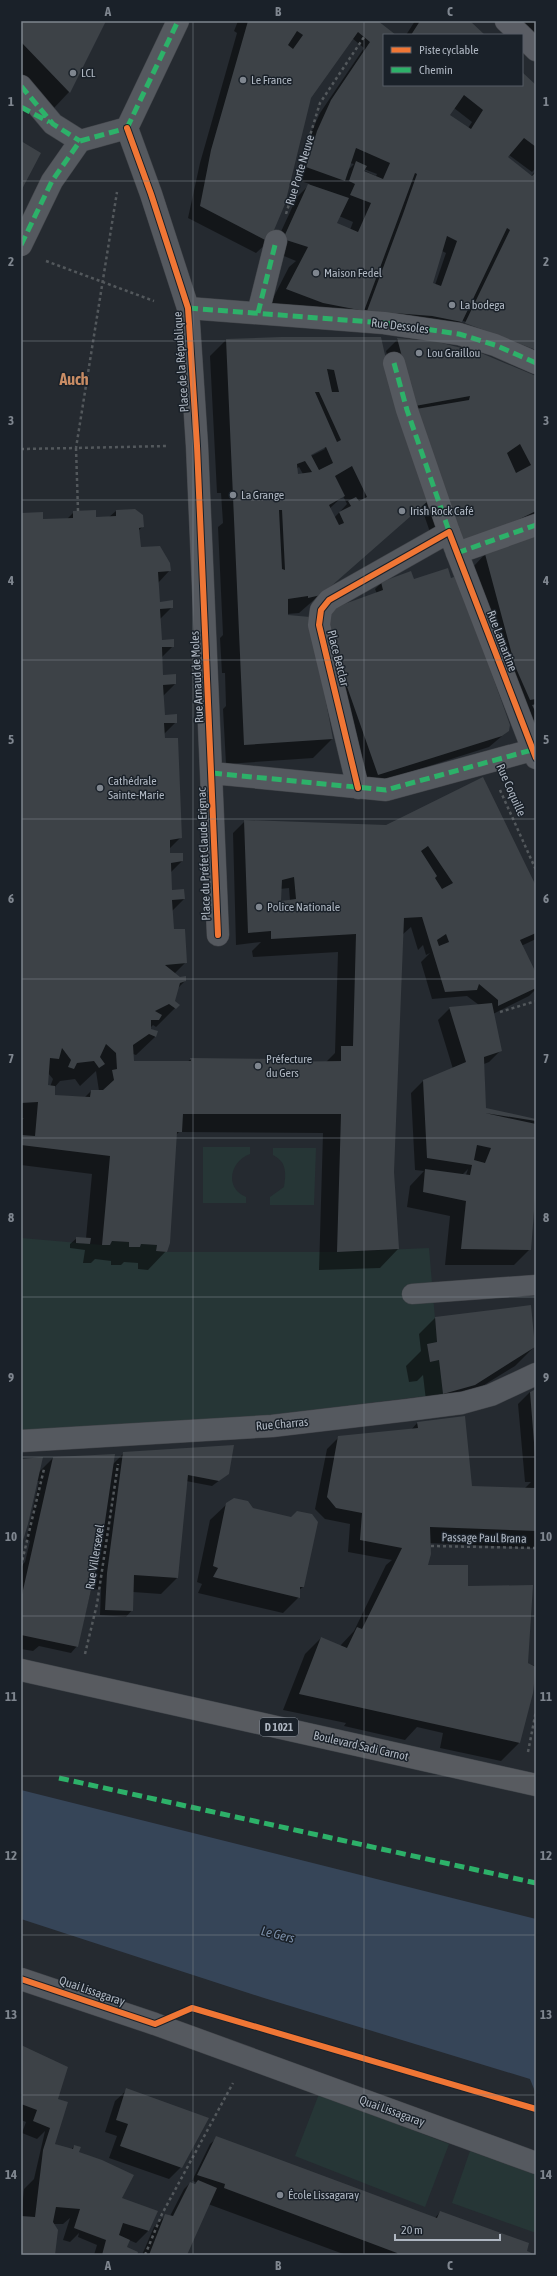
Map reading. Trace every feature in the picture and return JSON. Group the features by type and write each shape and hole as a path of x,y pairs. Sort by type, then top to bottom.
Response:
{"main road":[{"path":"506,21 519,34"},
{"path":"523,38 536,50"},
{"name":"Boulevard Sadi Carnot","path":"21,1670 536,1785"}],"street":[{"path":"21,245 52,181 80,141 127,128 178,21"},
{"path":"21,86 53,124"},
{"path":"21,106 80,141"},
{"name":"Place de la République","path":"127,128 152,194 188,308 203,581"},
{"path":"258,313 276,241"},
{"name":"Place de la République","path":"188,308 258,313"},
{"name":"Rue Dessoles","path":"258,313 384,323 459,334 495,346 536,363"},
{"name":"Rue Lamartine","path":"394,363 407,410 449,532 534,754"},
{"path":"457,553 536,525"},
{"name":"Place Betclar","path":"358,788 319,625 320,610 329,600 449,532"},
{"name":"Rue Arnaud de Moles","path":"203,581 212,773"},
{"path":"212,773 386,790 488,762 534,754"},
{"name":"Place du Préfet Claude Erignac","path":"212,773 218,935"},
{"name":"Rue Charras","path":"21,1441 272,1426 454,1404 491,1395 536,1374"},
{"name":"Quai Lissagaray","path":"21,1979 155,2024 536,2163"}],"lane":[{"path":"412,1294 536,1285"}],"path":[{"path":"78,511 76,448 118,187"},
{"path":"44,260 167,306 188,308"},
{"path":"21,449 170,446"},
{"path":"500,1012 536,1001"},
{"path":"21,1566 51,1439"},
{"path":"528,1748 536,1711"},
{"path":"145,2255 162,2214 246,2058"}],"shaded area":[{"path":"203,1147 250,1147 250,1154 243,1157 238,1162 232,1175 232,1181 235,1187 239,1193 246,1197 246,1203 203,1203"},
{"path":"273,1148 316,1148 314,1205 270,1205 270,1197 284,1187 285,1177 283,1165 278,1158 273,1155"},
{"path":"21,1238 102,1245 110,1245 112,1241 129,1242 130,1247 140,1247 141,1244 157,1245 156,1251 167,1252 337,1252 429,1248 437,1342 427,1344 430,1362 439,1360 443,1394 271,1415 21,1430"},
{"path":"319,2094 449,2144 425,2207 295,2156"},
{"path":"470,2151 536,2175 536,2233 452,2203"}],"water":[{"name":"Le Gers","path":"21,1790 536,1919 536,2094 530,2079 264,1998 21,1919"}],"building":[{"path":"21,21 106,21 70,93 21,42"},
{"path":"248,21 378,21 395,34 383,34 383,86 523,86 523,73 536,85 536,147 524,138 508,157 532,176 536,172 536,350 465,323 510,230 507,228 462,322 432,316 367,311 417,174 415,173 364,311 323,303 286,289 308,247 283,239 308,184 349,198 337,223 358,232 371,203 350,195 355,184 349,181 356,161 367,166 364,171 383,179 390,163 356,148 345,181 306,167 317,131 331,100 370,42 358,32 311,98 285,204 269,242 200,206 211,150","holes":["297,31 303,35 293,49 288,45","464,95 483,110 471,129 450,115","447,236 457,241 441,286 433,283"]},
{"path":"420,21 470,21 484,34 412,34"},
{"path":"21,141 41,153 21,191"},
{"path":"281,337 381,337 393,391 428,501 321,595 308,598 308,596 288,599 288,615 310,617 333,739 244,745 226,339","holes":["327,369 334,370 339,392 332,392","315,392 319,392 341,440 337,442","326,447 333,463 319,470 311,455","305,461 312,472 298,474 297,464","352,466 367,497 359,501 356,497 348,501 351,506 339,512 344,523 339,525 329,505 345,496 335,476","279,510 282,510 285,570 282,569"]},
{"path":"397,338 434,341 481,353 536,376 536,511 465,546 416,409 469,400 470,396 415,406","holes":["520,444 531,465 516,473 507,453"]},
{"path":"135,509 143,515 144,527 139,528 141,547 160,546 170,563 171,571 158,572 160,602 173,600 173,608 160,609 162,640 174,639 174,647 162,647 163,675 176,674 176,684 163,685 165,715 177,714 177,723 164,723 165,738 178,738 182,838 170,840 170,853 183,853 183,861 171,863 172,890 184,889 185,899 172,900 174,929 185,929 187,963 165,965 180,977 186,976 186,981 180,983 175,1001 180,1005 176,1009 169,1004 155,1011 162,1015 159,1020 151,1020 151,1029 158,1031 156,1037 149,1034 133,1045 134,1061 191,1061 190,1058 276,1059 276,1062 341,1061 341,1046 353,1046 356,934 271,939 271,931 248,933 244,820 386,825 483,777 536,886 536,933 520,940 536,973 536,988 498,1006 498,1000 479,984 477,990 445,992 422,917 404,918 394,1172 399,1249 337,1252 341,1114 183,1114 182,1132 177,1132 170,1243 167,1252 156,1251 157,1245 141,1244 140,1247 129,1247 129,1242 112,1241 110,1245 102,1245 110,1156 21,1145 21,1135 35,1136 38,1102 21,1103 21,513 43,512 43,519 73,518 73,511 96,510 96,517 116,516 116,510","holes":["428,846 453,883 442,889 435,878 437,876 421,851","294,877 296,899 281,901 282,880","446,934 449,942 439,946 437,940","106,1044 116,1053 117,1069 112,1070 114,1080 103,1090 91,1090 90,1097 55,1095 55,1086 48,1085 50,1058 59,1059 62,1048 71,1060 68,1067 74,1069 77,1063 94,1061 99,1068 105,1064 100,1057"]},
{"path":"536,536 536,699 530,700 515,666 485,554"},
{"path":"448,568 451,578 457,576 510,725 509,731 502,736 378,775 325,624 336,607 383,590 381,582 411,571 414,579"},
{"path":"536,704 536,713 532,705"},
{"path":"492,1003 502,1051 484,1057 486,1108 536,1119 536,1121 485,1113 536,1124 536,1186 531,1250 461,1249 466,1201 423,1192 425,1169 470,1175 472,1165 427,1158 423,1080 466,1062 449,1007","holes":["477,1145 491,1148 485,1163 474,1160"]},
{"path":"76,1237 91,1238 90,1244 76,1243"},
{"path":"531,1305 535,1347 475,1385 443,1394 439,1360 430,1362 427,1344 437,1342 435,1317"},
{"path":"536,1389 536,1455 535,1455 530,1392"},
{"path":"465,1416 472,1486 536,1488 536,1531 430,1527 431,1554 428,1565 468,1565 468,1586 533,1585 528,1663 536,1667 533,1693 520,1743 299,1694 321,1637 347,1648 357,1627 362,1629 402,1548 360,1540 362,1513 336,1508 327,1497 338,1436 418,1428 417,1422"},
{"path":"234,1445 229,1474 219,1481 188,1475 178,1578 134,1575 133,1611 105,1610 107,1573 123,1452"},
{"path":"115,1454 102,1542 78,1647 21,1635 21,1599 53,1457"},
{"path":"43,1457 28,1524 21,1547 21,1459"},
{"path":"234,1498 248,1501 253,1508 291,1517 297,1511 312,1514 318,1522 304,1587 300,1587 300,1598 213,1577 218,1568 213,1566 226,1503"},
{"path":"21,2045 68,2067 58,2099 68,2102 55,2144 73,2149 74,2145 81,2147 79,2152 102,2160 134,2175 122,2198 158,2211 149,2231 123,2223 119,2235 130,2240 127,2247 138,2252 137,2255 102,2255 106,2240 74,2228 80,2209 56,2207 53,2222 58,2230 55,2255 21,2255 21,2216 35,2217 43,2150 50,2128 33,2121 37,2110 21,2104"},
{"path":"126,2088 209,2118 182,2168 120,2146 128,2124 116,2120"},
{"path":"216,2136 437,2218 440,2211 529,2243 527,2251 536,2255 398,2255 397,2253 224,2188 225,2184 197,2175"},
{"path":"198,2180 217,2188 187,2255 149,2255 165,2214 173,2216 190,2182 195,2184"}],"marked path":[{"path":"127,128 178,21"},
{"path":"21,86 53,124 80,141"},
{"path":"21,107 49,122"},
{"path":"21,245 52,181 80,141 127,128"},
{"path":"258,313 276,241"},
{"path":"188,308 384,323 459,334 495,345 536,363"},
{"path":"394,363 407,410 450,534"},
{"path":"457,553 536,525"},
{"path":"212,773 386,790 532,750"},
{"path":"59,1778 536,1883"}],"cycle path":[{"path":"127,128 151,194 188,308 197,446 218,935"},
{"path":"358,788 319,625 321,610 329,600 449,532 536,758"},
{"path":"21,1979 155,2024 192,2008 536,2109"}],"place":[{"name":"LCL","path":"73,73"},
{"name":"Le France","path":"243,80"},
{"name":"Maison Fedel","path":"316,273"},
{"name":"La bodega","path":"452,305"},
{"name":"Lou Graillou","path":"419,353"},
{"name":"La Grange","path":"233,495"},
{"name":"Irish Rock Café","path":"402,511"},
{"name":"Cathédrale Sainte-Marie","path":"100,788"},
{"name":"Police Nationale","path":"259,907"},
{"name":"Préfecture du Gers","path":"258,1066"},
{"name":"École Lissagaray","path":"280,2195"}],"district":[{"name":"Auch","path":"74,379"}]}
